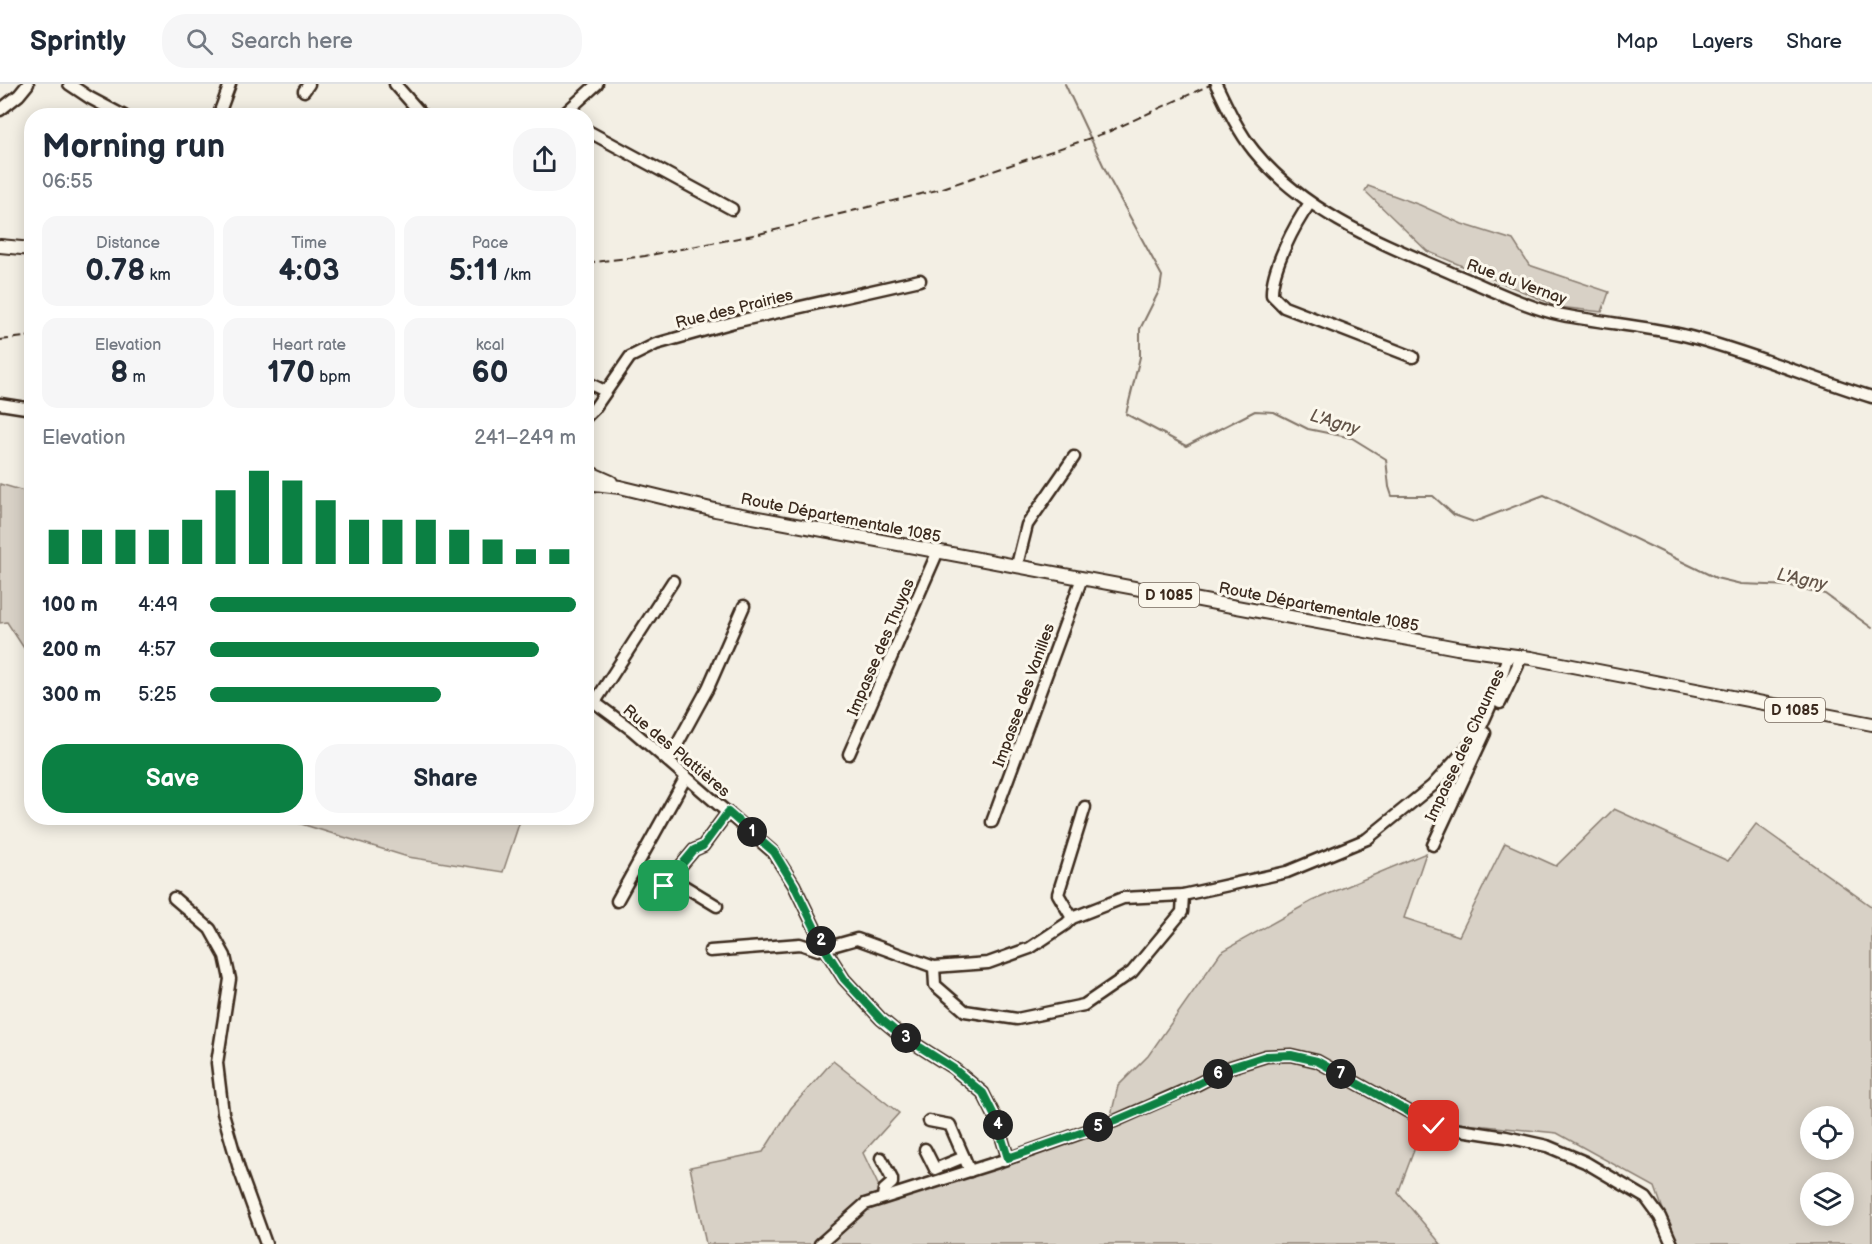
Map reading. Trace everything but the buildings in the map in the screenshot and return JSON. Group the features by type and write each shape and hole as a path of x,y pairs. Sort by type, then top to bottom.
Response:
{"main road":[{"path":"0,246 24,248"},
{"name":"D 1085","path":"594,475 620,487"},
{"name":"D 1085","path":"594,484 620,487"},
{"name":"Route Départementale 1085","path":"620,487 715,510 1872,724"}],"street":[{"path":"0,110 19,95 28,84"},
{"path":"69,84 109,108"},
{"path":"219,108 230,84"},
{"path":"394,84 416,108"},
{"path":"571,108 597,84"},
{"name":"Rue du Vernay","path":"1216,84 1233,118 1254,151 1279,177 1311,203 1362,233 1406,254 1512,298 1560,315 1685,336 1872,397"},
{"path":"594,134 732,209"},
{"path":"1311,203 1287,245 1271,282 1272,295 1284,307 1413,357"},
{"name":"Rue des Prairies","path":"594,408 630,357 656,344 734,322 920,280"},
{"path":"594,386 605,391"},
{"path":"0,404 24,408"},
{"path":"1017,566 1027,525 1074,457"},
{"name":"Impasse des Thuyas","path":"849,754 938,551"},
{"name":"Impasse des Vanilles","path":"992,822 1082,578"},
{"path":"594,695 673,581"},
{"path":"668,761 708,688 744,606"},
{"path":"710,951 800,944 818,950 857,939 934,967 988,963 1020,952 1039,942 1072,918 1123,898 1183,895 1287,872 1367,839 1432,786 1476,738 1513,656"},
{"name":"Impasse des Chaumes","path":"1433,845 1518,665 1513,656"},
{"name":"Rue des Plattières","path":"594,701 774,852 794,885 825,949 844,979 881,1019 904,1037 961,1074 983,1093 996,1119 1008,1158"},
{"path":"617,901 686,777"},
{"path":"1072,918 1058,894 1085,807"},
{"path":"655,881 664,886 694,850 703,846 728,812"},
{"path":"671,878 717,906"},
{"path":"934,967 935,986 965,1011 1017,1019 1084,1005 1132,972 1182,912 1183,895"},
{"path":"174,898 210,929 225,956 230,979 217,1063 223,1113 238,1169 266,1244"},
{"path":"820,1244 865,1204 1115,1121 1176,1095 1231,1067 1266,1056 1291,1055 1317,1061 1434,1126 1547,1146 1585,1162 1646,1198 1660,1217 1672,1244"},
{"path":"929,1121 950,1125 970,1170"},
{"path":"925,1149 935,1170 964,1157"},
{"path":"881,1158 892,1179 892,1183 884,1190 883,1197"}],"shaded area":[{"path":"1368,186 1420,205 1462,224 1513,240 1529,265 1609,292 1602,312 1559,307 1427,251 1365,191"},
{"path":"0,484 24,491 24,648 7,622 0,623"},
{"path":"1614,809 1728,861 1756,824 1872,907 1872,1244 1675,1244 1655,1187 1557,1133 1435,1121 1360,1090 1423,1126 1398,1193 1441,1244 706,1244 690,1167 763,1152 791,1108 833,1061 899,1113 863,1153 882,1193 880,1198 1109,1124 1118,1086 1148,1056 1221,952 1312,901 1426,853 1404,918 1459,936 1505,843 1556,866"},
{"path":"305,825 519,825 503,872 408,857"}],"waterway":[{"name":"L'Agny","path":"1065,84 1111,182 1162,276 1160,289 1140,329 1140,357 1126,414 1186,446 1255,411 1274,412 1308,429 1352,438 1386,459 1392,496 1433,496 1454,515 1474,522 1544,495 1716,578 1741,584 1791,586 1825,594 1872,628"}],"railway":[{"path":"594,262 645,256 759,234 937,190 1108,132 1212,84"},
{"path":"0,340 24,337"}],"route":[{"path":"664,886 694,850 703,846 728,812 774,852 794,885 825,949 844,979 881,1019 898,1033 953,1068 983,1093 996,1119 1008,1158 1115,1121 1176,1095 1231,1067 1266,1056 1291,1055 1317,1061 1434,1126"}]}
